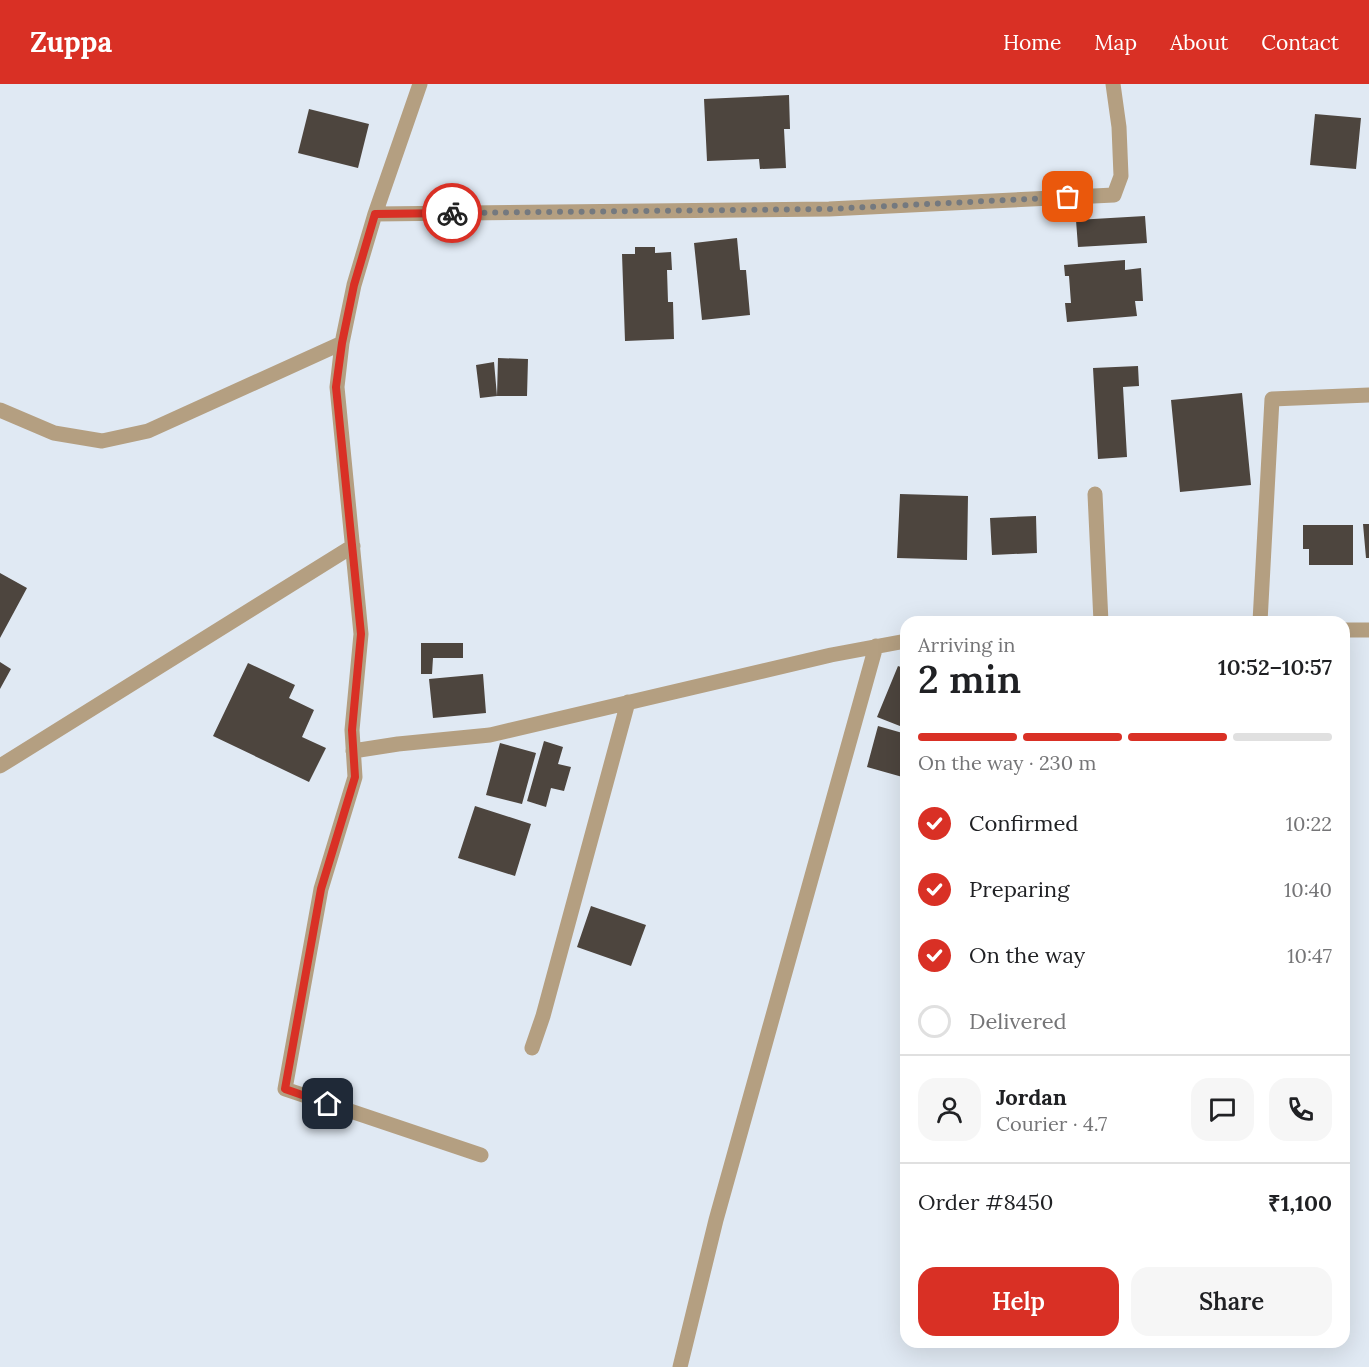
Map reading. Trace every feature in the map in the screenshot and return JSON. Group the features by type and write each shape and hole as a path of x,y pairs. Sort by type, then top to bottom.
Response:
{"street":[{"path":"420,84 375,214 354,285 336,387 361,634 352,730 355,777 321,889 285,1089 481,1155"},
{"path":"375,214 829,209 1114,195 1121,176 1119,127 1113,84"},
{"path":"0,410 54,433 102,441 148,431 342,343"},
{"path":"1260,616 1272,399 1369,395"},
{"path":"1095,494 1101,616"},
{"path":"0,766 353,546"},
{"path":"1350,630 1369,630"},
{"path":"353,751 490,735 809,660 900,642"},
{"path":"680,1367 716,1220 876,646"},
{"path":"532,1048 546,1005 628,702"}],"building":[{"path":"789,95 790,129 784,129 786,168 760,169 759,159 707,161 704,99"},
{"path":"309,109 369,124 358,168 298,153"},
{"path":"1315,114 1361,118 1356,169 1310,165"},
{"path":"1145,216 1147,243 1078,247 1076,220"},
{"path":"737,238 740,270 746,270 750,315 702,320 694,243"},
{"path":"635,247 655,247 655,253 671,252 672,270 667,270 668,302 673,302 674,339 625,341 622,254 635,254"},
{"path":"1125,260 1125,270 1141,268 1143,301 1135,301 1137,316 1067,322 1065,303 1071,303 1069,276 1065,276 1064,265"},
{"path":"498,358 528,359 527,396 497,396"},
{"path":"494,362 497,396 480,398 476,365"},
{"path":"1138,366 1139,386 1123,387 1127,457 1098,459 1093,368"},
{"path":"1242,393 1251,485 1180,492 1171,400"},
{"path":"900,494 968,496 967,560 897,558"},
{"path":"1036,516 1037,553 992,555 990,518"},
{"path":"1363,524 1369,524 1369,558 1366,558"},
{"path":"1303,525 1353,525 1353,565 1309,565 1309,549 1303,549"},
{"path":"0,573 27,588 0,638"},
{"path":"421,643 463,643 463,658 433,658 432,674 421,674"},
{"path":"0,662 11,669 0,689"},
{"path":"248,663 295,685 289,698 314,710 302,737 326,748 309,782 213,736"},
{"path":"898,666 900,667 900,726 877,717"},
{"path":"483,674 486,713 433,718 429,679"},
{"path":"878,726 900,732 900,776 867,767"},
{"path":"544,741 563,747 558,764 571,767 564,791 551,788 546,807 527,801"},
{"path":"500,743 536,753 522,804 486,795"},
{"path":"475,806 531,824 515,876 458,858"},
{"path":"591,906 646,925 631,966 577,947"}],"way so far":[{"path":"452,213 829,209 1068,197"}],"route":[{"path":"328,1104 285,1089 321,889 355,777 352,730 361,634 336,387 342,343 354,285 375,214 452,213"}]}
